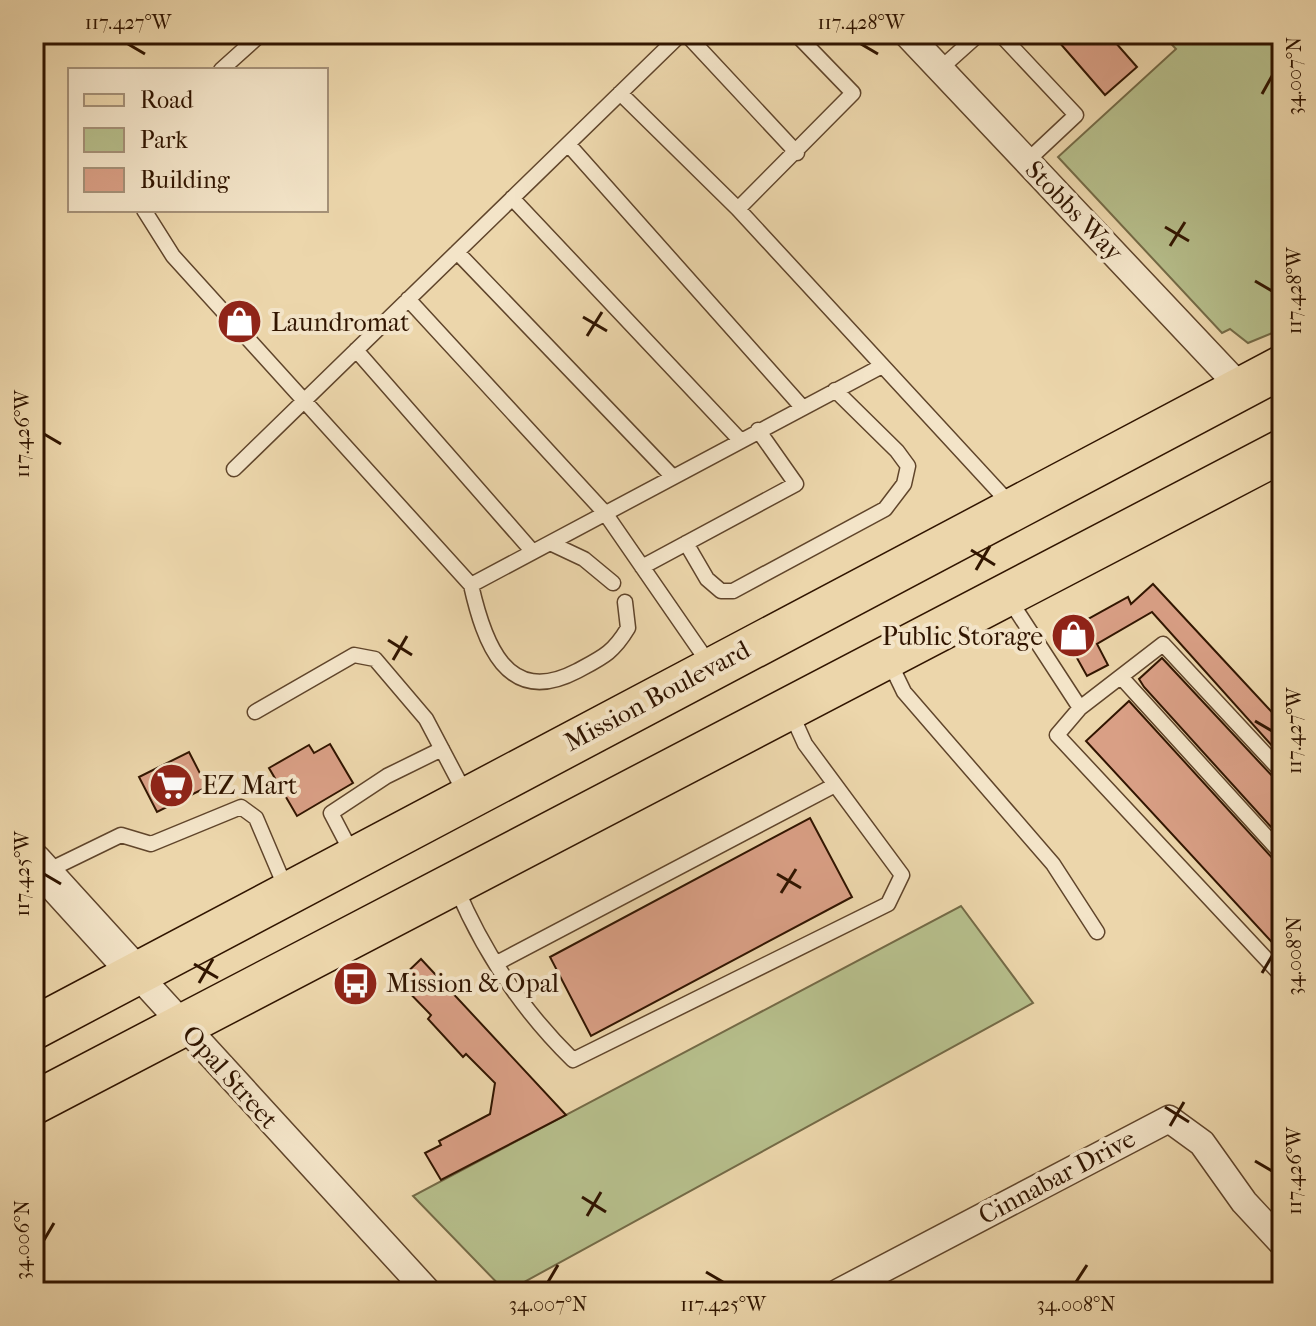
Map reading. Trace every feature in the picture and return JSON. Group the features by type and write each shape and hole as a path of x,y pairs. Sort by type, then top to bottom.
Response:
{"main road":[{"name":"Mission Boulevard","path":"34,1028 1282,367"},
{"path":"34,1103 1282,451"}],"street":[{"name":"Stobbs Way","path":"907,34 1241,388"},
{"name":"Opal Street","path":"39,867 428,1292"},
{"name":"Cinnabar Drive","path":"839,1292 878,1284 1169,1119 1202,1143 1244,1202 1282,1243"}],"lane":[{"path":"223,68 261,34"},
{"path":"234,469 684,34 797,153"},
{"path":"738,209 797,153 853,93 796,34"},
{"path":"940,69 979,34"},
{"path":"1000,34 1076,115 1027,161"},
{"path":"620,93 738,209 1014,508"},
{"path":"568,144 802,407"},
{"path":"512,198 740,440"},
{"path":"145,212 173,256 306,399 471,585 481,629 509,673 533,684 559,680 614,651 628,628 625,602"},
{"path":"457,252 672,476"},
{"path":"408,299 605,513 712,668"},
{"path":"356,350 533,552"},
{"path":"471,585 882,366"},
{"path":"686,543 707,579 721,591 733,591 885,509 904,484 908,466 897,451 835,390"},
{"path":"642,567 796,484 758,430"},
{"path":"550,543 584,559 613,583"},
{"path":"1006,595 1080,708"},
{"path":"1282,772 1163,644 1080,708 1057,735 1282,976"},
{"path":"255,712 354,655 375,659 426,719 467,796"},
{"path":"887,657 904,692 1053,864 1097,932"},
{"path":"1121,677 1282,854"},
{"path":"455,882 471,922 534,1022 573,1060 888,904 902,875 805,744 789,708"},
{"path":"354,857 331,813 387,776 442,749"},
{"path":"497,963 835,785"},
{"path":"39,867 121,835 151,844 241,807 256,818 288,893"}],"green space":[{"path":"1162,34 1282,34 1282,329 1248,343 1230,329 1222,333 1058,157 1176,49"},
{"path":"961,906 1033,1003 506,1292 413,1196"}],"building":[{"path":"1052,34 1108,34 1137,67 1105,95"},
{"path":"1153,584 1282,723 1282,757 1152,612 1097,644 1108,665 1087,676 1063,633 1128,597 1131,604"},
{"path":"1162,658 1275,779 1282,782 1282,839 1144,687 1139,679"},
{"path":"1129,701 1275,861 1282,864 1282,953 1086,741"},
{"path":"330,744 353,783 297,816 269,768 309,745 314,753"},
{"path":"189,752 207,787 157,812 139,777"},
{"path":"810,818 852,897 591,1036 550,957"},
{"path":"421,959 566,1115 441,1180 425,1153 441,1145 439,1141 490,1114 495,1083 466,1054 463,1057 428,1019 431,1015 398,981"}],"place":[{"name":"Laundromat","path":"240,322"},
{"name":"Public Storage","path":"1074,636"},
{"name":"EZ Mart","path":"171,785"},
{"name":"Mission & Opal","path":"355,983"}]}
